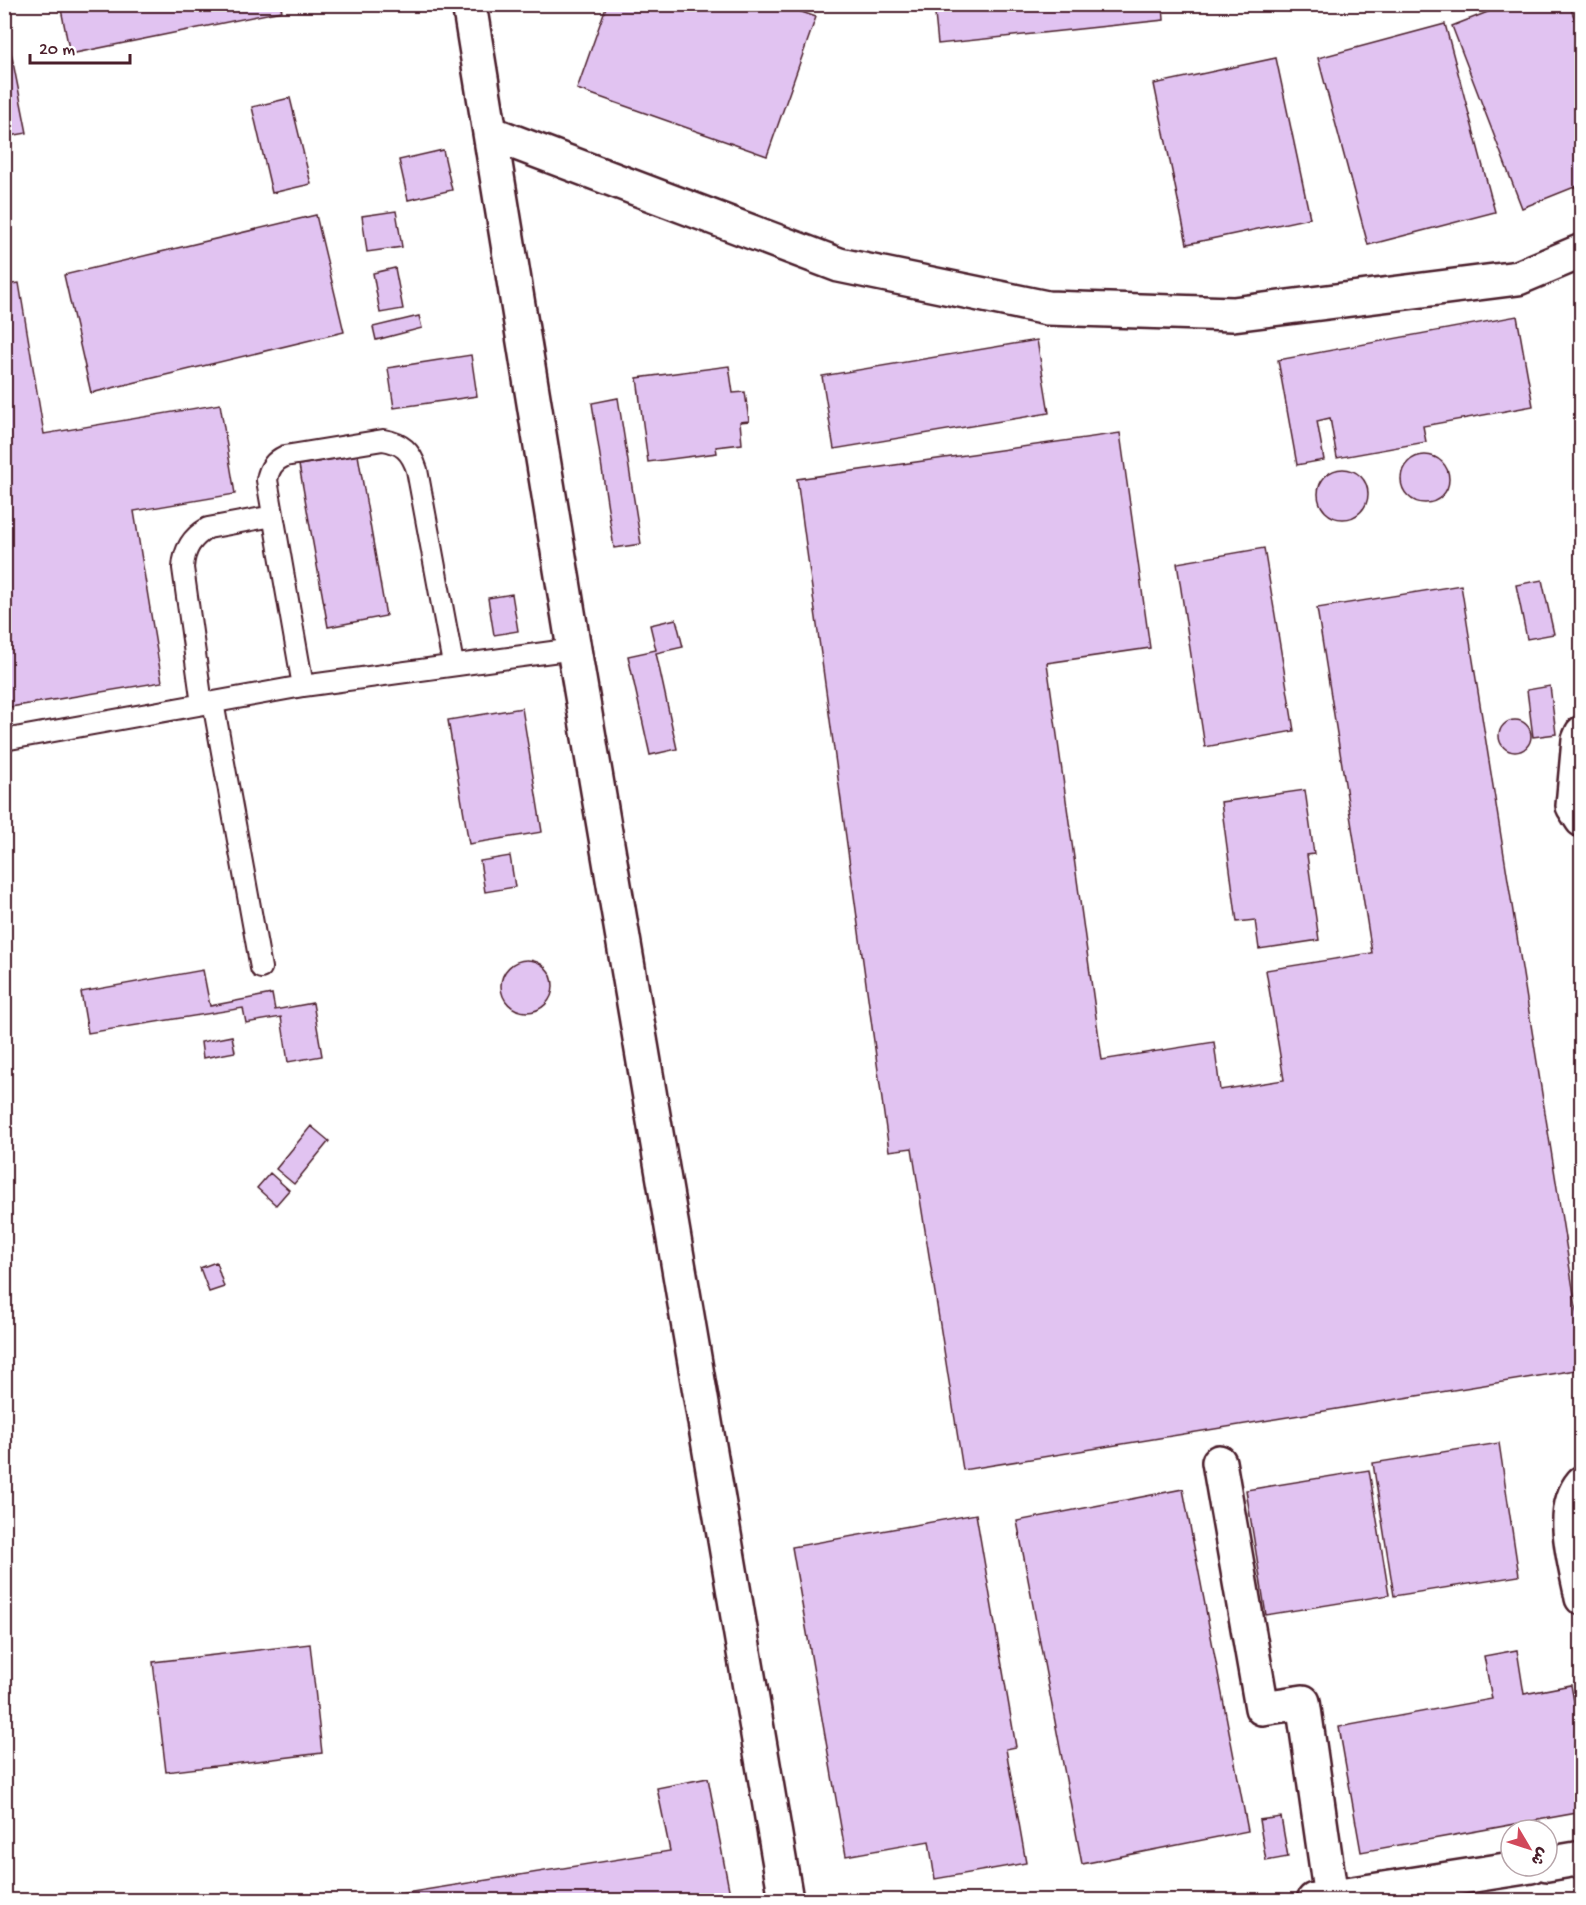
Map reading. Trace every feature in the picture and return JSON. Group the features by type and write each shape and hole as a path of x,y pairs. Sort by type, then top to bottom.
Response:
{"street":[{"path":"469,4 574,649 786,1900"},
{"path":"490,133 839,265 1047,308 1233,314 1518,278 1581,251"},
{"path":"1581,733 1573,806 1581,820"},
{"path":"1219,1462 1262,1708 1303,1702 1323,1899 1499,1871"},
{"path":"1581,1483 1575,1491 1568,1521 1581,1598"},
{"path":"1559,1861 1581,1858"}],"lane":[{"path":"303,686 267,480 268,472 272,465 285,456 383,440 395,442 405,448 413,458 417,470 453,664"},
{"path":"261,968 183,568 187,549 192,540 208,528 273,516"},
{"path":"4,740 303,686 574,649"}],"building":[{"path":"60,4 280,4 282,11 70,54"},
{"path":"607,4 779,4 816,17 767,156 577,89"},
{"path":"934,4 1163,4 1164,20 938,44"},
{"path":"1508,4 1569,4 1582,38 1582,184 1522,208 1452,26"},
{"path":"4,17 27,133 4,137"},
{"path":"1445,24 1495,212 1368,245 1318,58"},
{"path":"1276,58 1310,218 1187,244 1154,84"},
{"path":"290,98 311,184 272,193 252,107"},
{"path":"443,150 452,190 408,200 399,160"},
{"path":"396,211 402,247 367,252 362,216"},
{"path":"316,215 344,332 91,393 64,275"},
{"path":"395,268 403,309 380,313 373,273"},
{"path":"19,283 44,434 220,404 235,494 134,511 162,682 4,708 4,285"},
{"path":"419,316 422,328 376,340 373,327"},
{"path":"1517,316 1533,406 1423,426 1426,442 1337,458 1330,418 1317,421 1324,460 1297,465 1278,360"},
{"path":"1037,340 1049,413 834,449 822,376"},
{"path":"471,355 477,396 394,408 388,368"},
{"path":"729,366 733,393 745,392 749,421 740,422 742,444 716,447 717,453 648,462 637,378"},
{"path":"618,398 641,544 614,548 592,403"},
{"path":"1120,433 1150,648 1047,663 1102,1060 1214,1042 1220,1090 1284,1080 1266,970 1372,953 1317,608 1461,585 1582,1345 1582,1369 963,1470 912,1148 889,1151 797,479"},
{"path":"358,455 386,616 328,627 299,465"},
{"path":"1420,455 1430,455 1445,465 1449,479 1448,488 1439,499 1430,503 1420,503 1405,493 1401,484 1401,474 1411,459"},
{"path":"1343,469 1361,476 1368,494 1361,512 1343,519 1325,512 1318,494 1325,476"},
{"path":"1264,548 1294,731 1205,747 1177,563"},
{"path":"1542,580 1554,634 1527,639 1516,585"},
{"path":"512,594 518,631 494,635 488,598"},
{"path":"676,619 683,647 656,653 677,749 650,755 628,656 656,650 650,625"},
{"path":"1550,686 1556,734 1533,737 1527,690"},
{"path":"522,708 542,832 469,844 448,720"},
{"path":"1515,720 1526,725 1531,736 1526,747 1515,752 1504,747 1499,736 1504,725"},
{"path":"1305,790 1314,854 1307,855 1319,940 1259,949 1255,920 1237,922 1221,802"},
{"path":"510,856 515,887 485,892 480,861"},
{"path":"522,960 532,960 542,964 549,971 553,986 549,1001 542,1008 532,1012 522,1012 512,1008 505,1001 501,991 501,981 505,971 512,964"},
{"path":"203,970 210,1006 272,994 275,1010 313,1003 322,1056 288,1062 281,1017 246,1023 243,1008 88,1033 81,992"},
{"path":"232,1036 235,1052 203,1058 201,1042"},
{"path":"311,1126 329,1141 294,1184 276,1169"},
{"path":"270,1173 289,1190 276,1205 257,1188"},
{"path":"216,1262 224,1287 209,1292 200,1268"},
{"path":"1499,1443 1519,1576 1394,1596 1373,1463"},
{"path":"1369,1470 1389,1595 1266,1615 1246,1490"},
{"path":"1183,1489 1248,1831 1082,1864 1017,1521"},
{"path":"976,1514 1016,1747 1006,1749 1026,1863 935,1879 929,1841 846,1856 792,1547"},
{"path":"310,1644 322,1753 166,1772 153,1662"},
{"path":"1517,1650 1524,1694 1571,1685 1582,1745 1582,1812 1549,1818 1499,1818 1499,1827 1361,1852 1339,1727 1492,1699 1484,1656"},
{"path":"708,1778 731,1900 362,1900 670,1851 657,1788"},
{"path":"1281,1817 1288,1857 1266,1861 1259,1820"}]}
